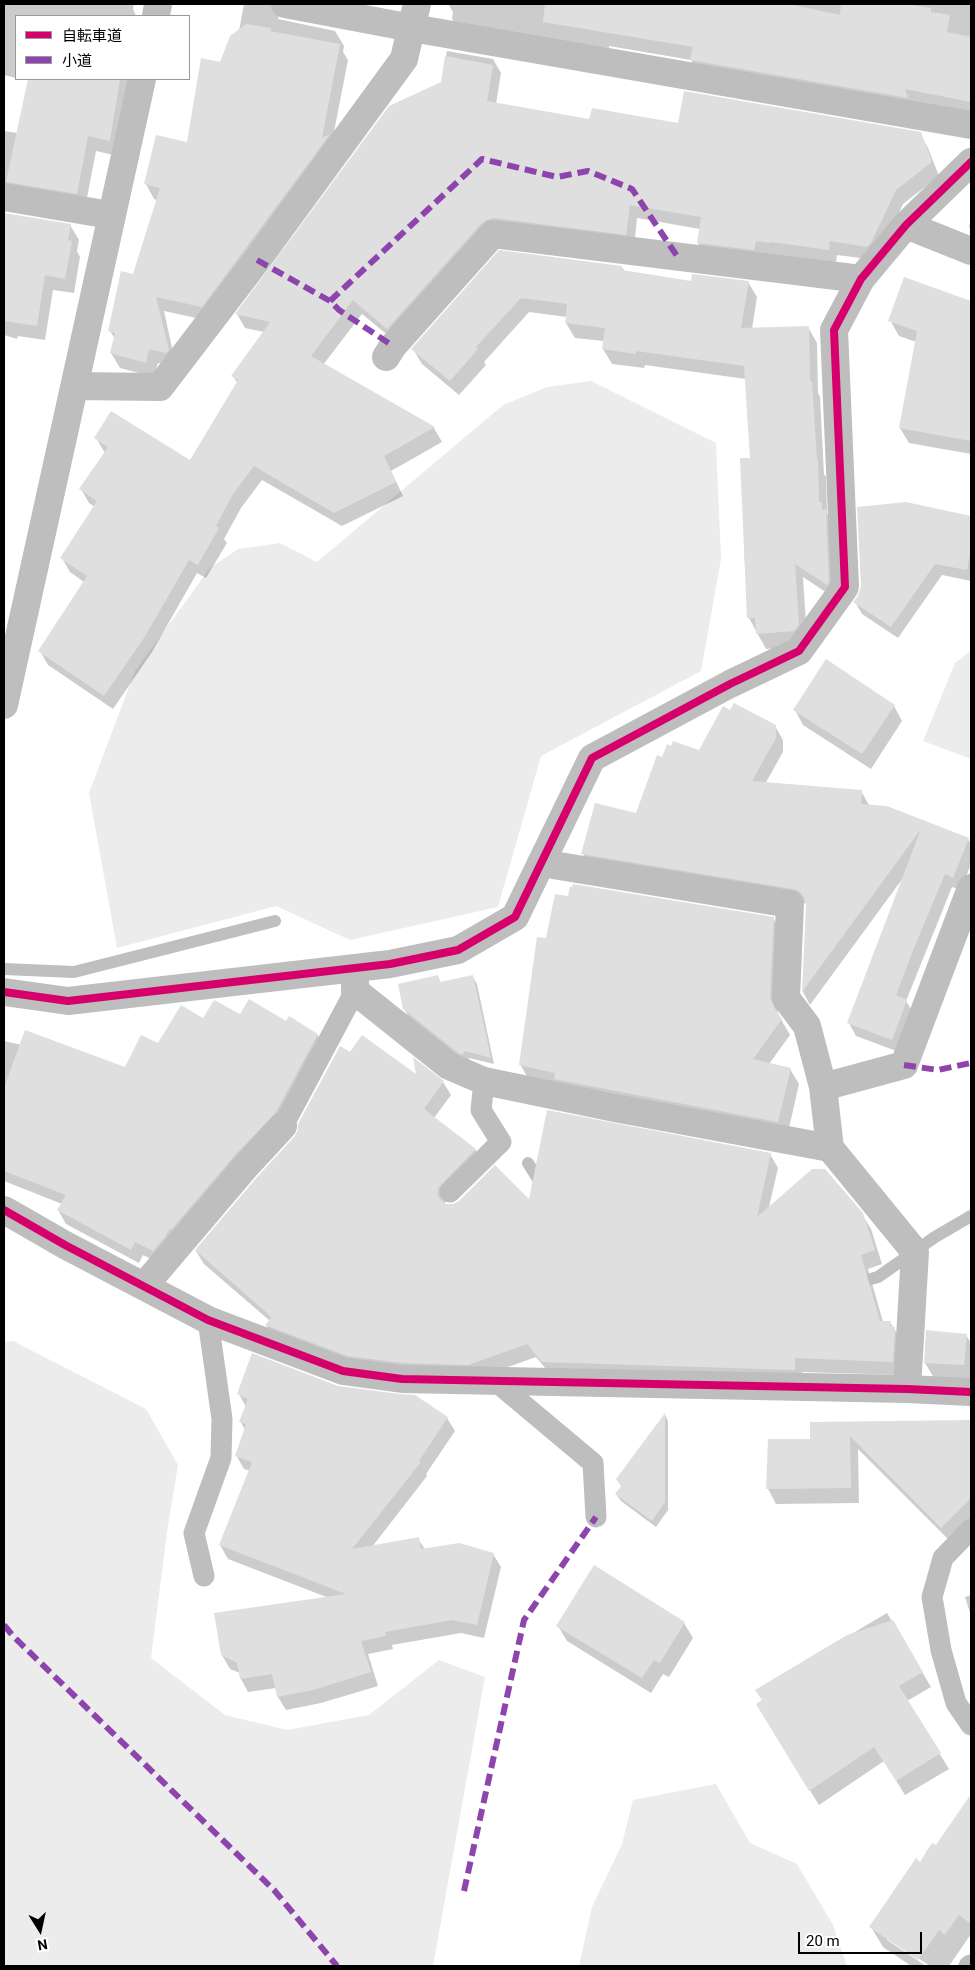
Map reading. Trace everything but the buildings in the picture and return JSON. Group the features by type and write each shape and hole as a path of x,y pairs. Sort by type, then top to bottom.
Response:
{"street":[{"path":"285,4 414,16 971,125"},
{"path":"75,386 160,387 257,260 404,59 414,16"},
{"path":"4,705 75,386 110,215 142,80"},
{"path":"4,992 68,1001 355,980 390,964 458,950 515,917 592,758 730,684 799,650 845,587 834,330 861,279 906,225 971,162"},
{"path":"4,197 110,215"},
{"path":"906,225 971,251"},
{"path":"386,357 393,346 493,234 861,279"},
{"path":"541,863 790,904 786,998 807,1026 823,1087 830,1148 915,1252 907,1389"},
{"path":"823,1087 904,1065 971,888"},
{"path":"355,980 449,1066 484,1081 615,1108 830,1148"},
{"path":"144,1286 246,1166 283,1126"},
{"path":"4,1210 65,1246 208,1320 344,1371 402,1379 907,1389 971,1392"}],"lane":[{"path":"283,1126 355,980"},
{"path":"450,1192 501,1142 482,1110 484,1081"},
{"path":"204,1576 194,1534 221,1458 222,1420 208,1320"},
{"path":"494,1380 593,1462 596,1517"},
{"path":"971,1529 943,1558 932,1597 941,1650 956,1703 971,1725"}],"shaded area":[{"path":"591,381 716,443 721,559 701,671 541,756 498,907 350,940 276,906 117,948 89,793 135,671 210,568 238,549 280,543 317,562 503,405 547,387"},
{"path":"971,651 971,759 923,741 955,663"},
{"path":"13,1341 146,1409 178,1465 167,1532 151,1658 225,1715 287,1730 369,1715 439,1660 485,1677 433,1966 4,1966 4,1342"},
{"path":"716,1784 750,1843 797,1864 833,1925 847,1966 579,1966 592,1907 622,1844 633,1800"}],"waterway":[{"path":"4,969 74,972 275,921"},
{"path":"528,1163 543,1187"},
{"path":"853,1284 878,1277 935,1237 971,1216"}],"marked path":[{"path":"330,301 482,159 557,177 588,171 632,189 677,256"},
{"path":"257,260 330,301 339,310 393,346"},
{"path":"904,1065 938,1070 971,1063"},
{"path":"464,1891 524,1620 596,1517"},
{"path":"4,1625 14,1637 274,1890 337,1966"}],"cycle path":[{"path":"4,992 68,1001 390,964 458,950 515,917 592,758 730,684 799,651 845,587 834,330 861,279 906,225 971,162"},
{"path":"4,1210 65,1245 208,1320 343,1371 402,1379 907,1389 971,1392"}]}
